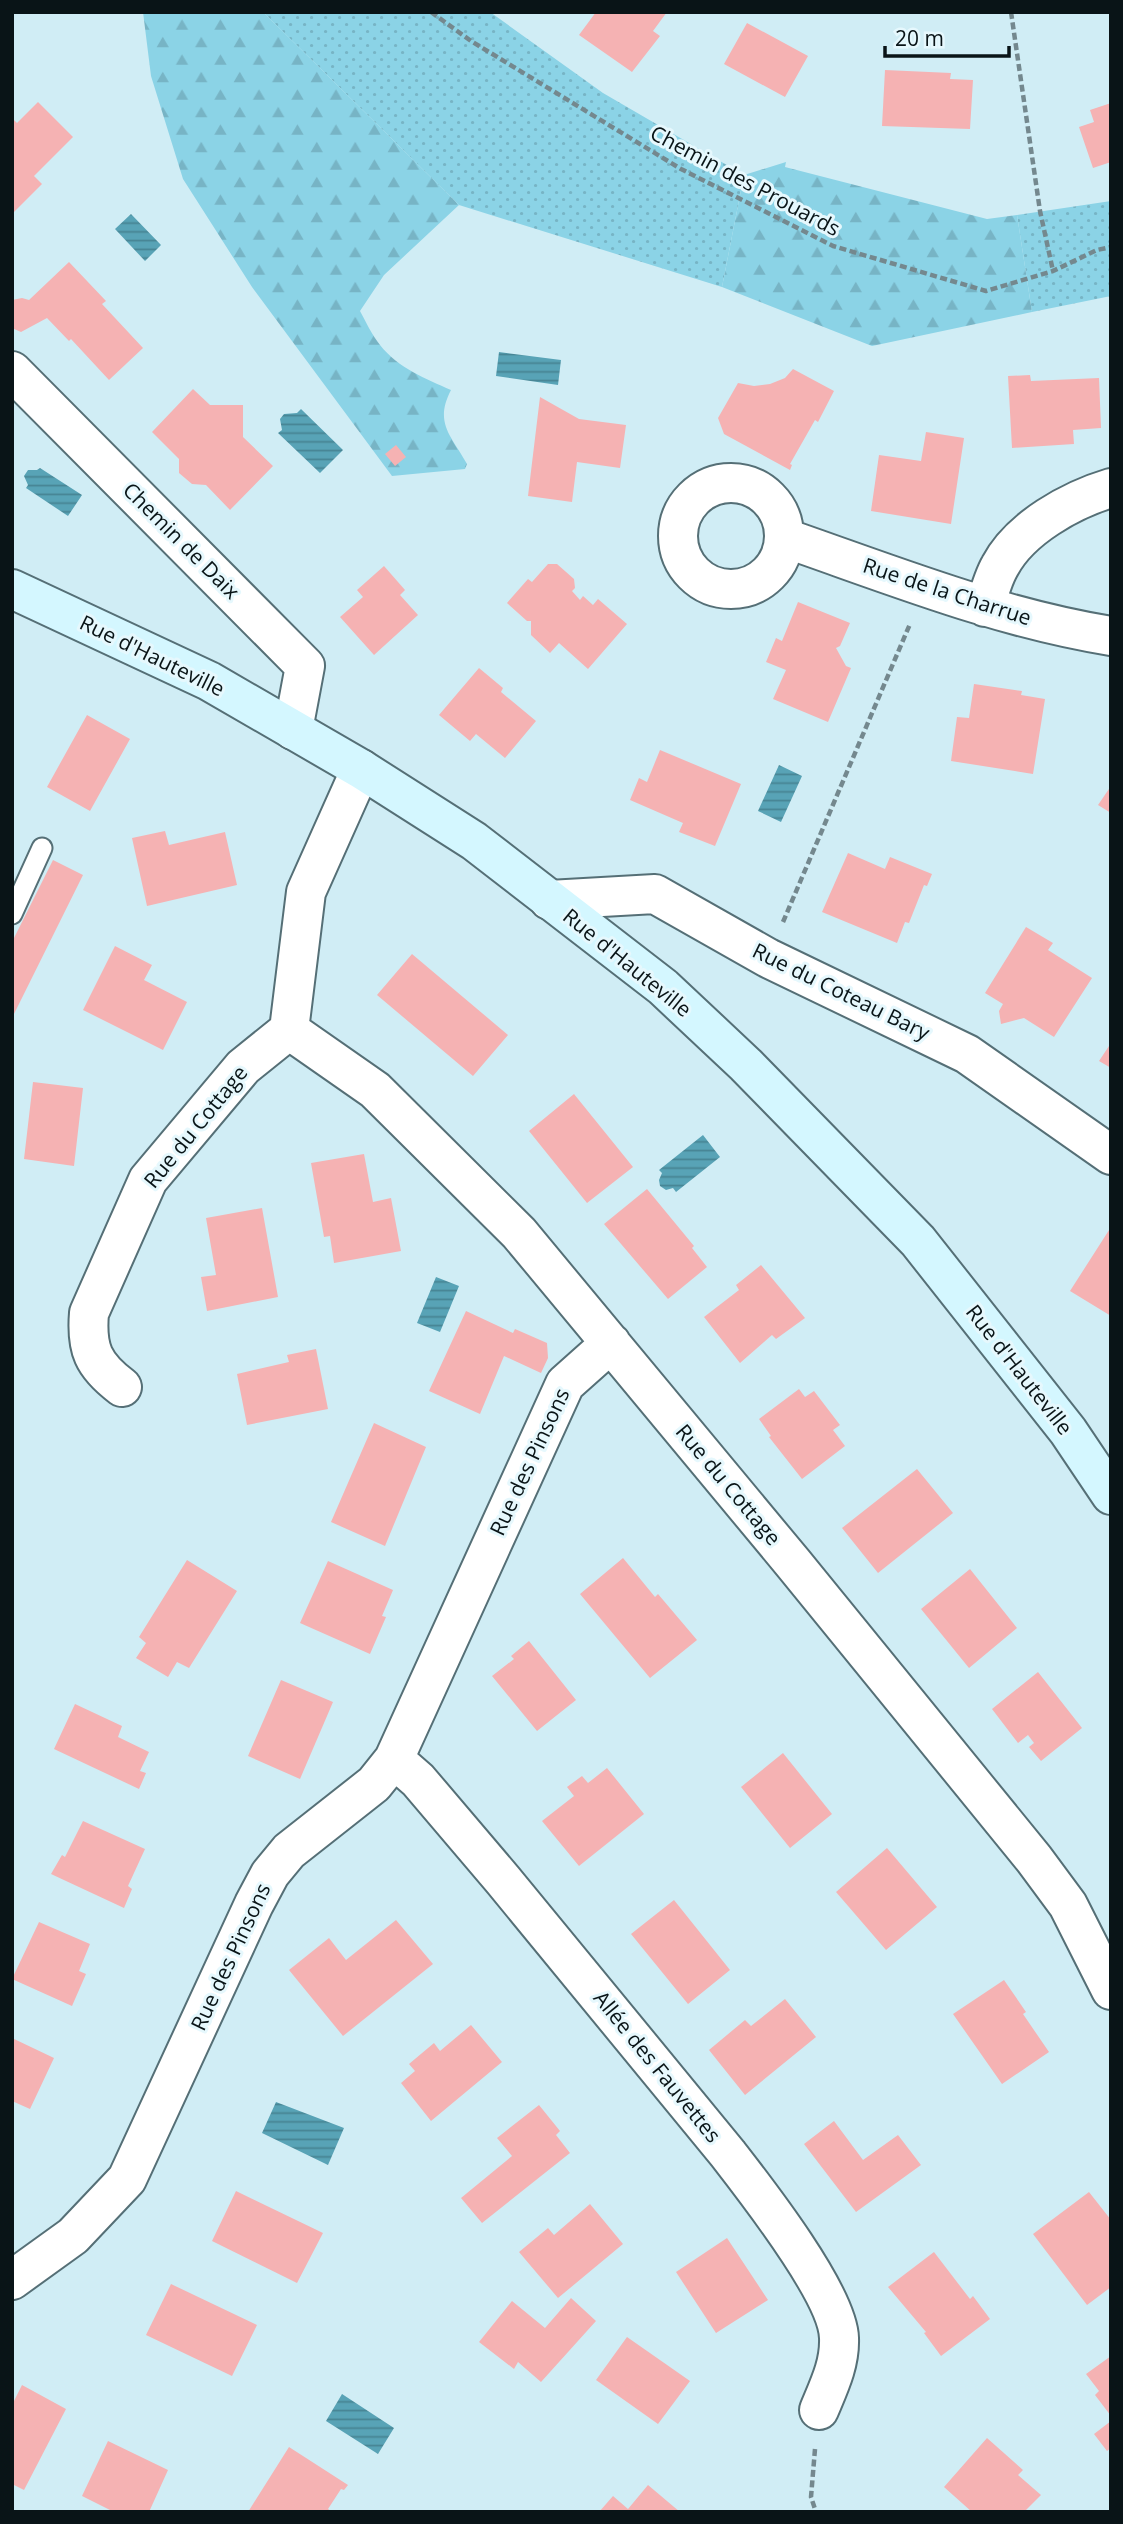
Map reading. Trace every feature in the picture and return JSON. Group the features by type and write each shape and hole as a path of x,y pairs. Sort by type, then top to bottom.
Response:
{"street":[{"name":"Chemin de Daix","path":"12,371 305,666 293,730"},
{"path":"985,607 1000,565 1015,545 1051,517 1111,488"},
{"name":"Rue de la Charrue","path":"785,538 985,607 1068,629 1111,636"},
{"name":"Rue d'Hauteville","path":"12,589 209,681 361,769 474,841 663,987 746,1065 918,1241 1068,1431 1111,1495"},
{"path":"289,1030 306,891 361,769"},
{"name":"Rue du Coteau Bary","path":"549,900 655,894 768,958 967,1054 1111,1155"},
{"name":"Rue du Cottage","path":"122,1387 106,1375 93,1356 87,1335 89,1313 148,1180 243,1067 289,1030 375,1090 519,1233 1034,1859 1068,1905 1111,1990"},
{"name":"Rue des Pinsons","path":"12,2280 74,2236 127,2179 270,1874 289,1851 374,1783 394,1759 565,1384 611,1343"},
{"name":"Allée des Fauvettes","path":"394,1759 418,1780 503,1880 728,2154 809,2269 832,2308 839,2335 838,2364 819,2410"}],"lane":[{"path":"12,914 42,848"}],"path":[{"name":"Chemin des Prouards","path":"431,12 471,41 681,169 833,246 986,291 1054,271 1097,250 1111,247"},
{"path":"1011,12 1040,211 1054,271"},
{"path":"768,958 926,586"},
{"path":"816,2512 811,2497 819,2410"}],"green space":[{"path":"143,12 263,12 459,205 384,275 360,311 377,341 395,360 451,390 446,401 444,420 450,437 467,464 465,469 392,476 252,287 183,179 151,76"},
{"path":"263,12 490,12 603,93 744,175 722,287 459,205"},
{"path":"786,162 785,167 987,219 1017,215 1032,312 872,346 722,287 744,175"},
{"path":"1111,201 1111,296 1032,312 1017,215"}],"shaded area":[{"path":"131,214 161,245 145,261 115,229"},
{"path":"499,352 561,360 558,385 496,376"},
{"path":"301,409 343,450 320,473 278,433 282,430 280,419 284,414 297,413"},
{"path":"40,468 82,495 68,516 26,488 28,485 24,476 28,470"},
{"path":"779,765 802,776 781,822 758,811"},
{"path":"703,1135 720,1157 676,1192 673,1188 666,1190 660,1186 662,1173 659,1170"},
{"path":"436,1277 459,1286 440,1332 417,1323"},
{"path":"276,2102 344,2128 328,2165 262,2133"},
{"path":"342,2394 394,2428 378,2454 326,2421"}],"building":[{"path":"596,12 667,12 653,31 660,36 632,72 579,35"},
{"path":"747,23 808,56 785,97 724,64"},
{"path":"885,70 951,73 950,79 973,80 970,129 882,126"},
{"path":"38,102 73,137 34,176 42,184 12,214 12,118 17,123"},
{"path":"1111,103 1111,162 1093,168 1079,127 1094,122 1090,110"},
{"path":"69,262 106,301 102,304 143,348 109,380 71,339 69,341 47,318 21,332 12,328 12,300 29,300"},
{"path":"793,369 834,391 818,422 815,420 790,464 790,470 724,434 718,418 738,383 754,386 770,384 785,378"},
{"path":"1030,375 1031,381 1099,378 1101,428 1073,430 1074,444 1012,448 1008,376"},
{"path":"193,389 210,405 243,405 243,437 273,466 230,510 206,485 192,484 179,473 179,459 152,432"},
{"path":"540,397 579,419 626,425 620,468 577,462 572,502 528,496"},
{"path":"926,432 964,438 951,524 871,511 879,455 921,461"},
{"path":"396,445 406,457 395,466 385,454"},
{"path":"548,564 557,564 574,579 575,588 572,591 580,600 583,596 593,605 598,599 627,624 588,669 559,643 550,653 531,635 531,621 527,621 507,603 528,579 532,582"},
{"path":"384,566 405,590 400,595 418,615 374,655 340,617 363,597 357,590"},
{"path":"798,602 850,623 840,646 836,648 846,666 851,668 828,722 773,699 786,670 766,662 776,638 782,641"},
{"path":"479,668 503,688 501,692 536,721 505,758 476,734 470,741 439,715"},
{"path":"974,684 1022,691 1021,695 1045,699 1033,774 951,761 957,717 969,718"},
{"path":"87,715 130,739 90,811 47,787"},
{"path":"660,750 741,784 715,846 679,832 683,823 630,800 639,778 647,782"},
{"path":"1111,786 1111,813 1098,805"},
{"path":"165,831 169,845 225,832 237,885 147,906 132,838"},
{"path":"848,853 885,869 890,857 932,874 927,886 924,885 909,923 905,922 897,943 822,912"},
{"path":"53,860 83,875 12,1018 12,942"},
{"path":"1026,927 1053,943 1048,950 1092,978 1054,1037 1024,1018 1001,1024 999,1011 1003,1004 985,993"},
{"path":"115,946 152,965 144,980 187,1002 163,1050 83,1010"},
{"path":"412,954 508,1035 473,1076 377,995"},
{"path":"1111,1043 1111,1068 1099,1061"},
{"path":"33,1082 83,1088 74,1166 24,1159"},
{"path":"574,1094 633,1167 587,1203 529,1131"},
{"path":"364,1154 373,1202 391,1198 401,1251 334,1263 330,1236 324,1237 311,1163"},
{"path":"647,1189 694,1246 692,1248 707,1267 668,1299 604,1224"},
{"path":"262,1208 278,1297 207,1311 201,1277 216,1275 206,1218"},
{"path":"1111,1227 1111,1316 1070,1291"},
{"path":"761,1265 805,1318 776,1339 772,1335 740,1363 704,1317 739,1290 736,1285"},
{"path":"466,1311 513,1333 515,1329 547,1343 548,1358 541,1373 504,1356 480,1414 429,1391"},
{"path":"316,1349 328,1409 247,1425 237,1374 289,1362 287,1355"},
{"path":"799,1389 805,1397 814,1391 840,1425 833,1430 845,1446 802,1479 769,1437 771,1436 759,1419"},
{"path":"374,1423 426,1447 385,1546 331,1522"},
{"path":"917,1469 953,1513 878,1573 842,1528"},
{"path":"623,1558 655,1597 658,1594 697,1640 650,1678 580,1594"},
{"path":"187,1560 237,1591 189,1668 177,1662 168,1677 136,1658 146,1643 139,1637"},
{"path":"328,1561 393,1590 382,1616 386,1617 370,1654 300,1623"},
{"path":"970,1569 1017,1628 969,1668 921,1609"},
{"path":"529,1641 576,1700 537,1731 492,1676 514,1659 511,1656"},
{"path":"1038,1672 1082,1728 1041,1761 1029,1747 1034,1743 1028,1735 1018,1743 992,1709"},
{"path":"281,1680 333,1702 300,1779 248,1756"},
{"path":"75,1704 122,1726 118,1737 149,1752 140,1771 146,1773 139,1789 54,1749"},
{"path":"783,1753 832,1814 790,1848 741,1787"},
{"path":"607,1768 644,1814 579,1866 542,1821 574,1796 567,1787 582,1776 588,1783"},
{"path":"83,1821 145,1849 128,1886 132,1889 124,1908 51,1874 62,1855 65,1857"},
{"path":"887,1848 937,1907 886,1950 836,1892"},
{"path":"674,1900 730,1970 688,2004 631,1934"},
{"path":"396,1920 433,1964 343,2036 289,1970 329,1938 346,1960"},
{"path":"39,1922 90,1944 79,1971 86,1974 72,2006 12,1979"},
{"path":"1004,1980 1049,2052 1002,2084 953,2014"},
{"path":"785,1999 816,2037 745,2095 709,2050 745,2020 751,2026"},
{"path":"471,2025 502,2062 431,2121 401,2083 415,2071 409,2064 434,2043 440,2051"},
{"path":"12,2038 54,2058 30,2109 12,2101"},
{"path":"539,2105 560,2131 556,2135 570,2153 482,2223 461,2198 512,2156 497,2138"},
{"path":"834,2121 863,2160 898,2135 921,2165 856,2212 804,2144"},
{"path":"236,2191 323,2233 297,2283 212,2241"},
{"path":"1089,2192 1111,2220 1111,2287 1087,2305 1033,2234"},
{"path":"590,2204 623,2244 558,2298 519,2252 548,2228 554,2235"},
{"path":"727,2238 768,2300 716,2333 676,2272"},
{"path":"934,2252 970,2299 973,2296 990,2319 941,2356 924,2333 926,2332 888,2287"},
{"path":"171,2284 257,2325 232,2376 146,2335"},
{"path":"571,2298 596,2321 541,2382 518,2362 514,2369 479,2342 512,2301 545,2328"},
{"path":"627,2337 690,2381 658,2424 596,2380"},
{"path":"1111,2356 1111,2416 1095,2395 1099,2391 1086,2374"},
{"path":"22,2385 66,2409 24,2490 12,2484 12,2405"},
{"path":"1111,2421 1111,2448 1107,2451 1094,2434"},
{"path":"987,2438 1023,2470 1018,2475 1041,2495 1024,2512 972,2512 944,2487"},
{"path":"108,2441 168,2470 149,2512 114,2512 82,2496"},
{"path":"289,2447 348,2485 344,2490 341,2489 328,2509 332,2512 248,2512"},
{"path":"648,2485 680,2512 599,2512 613,2496 628,2509"}]}
